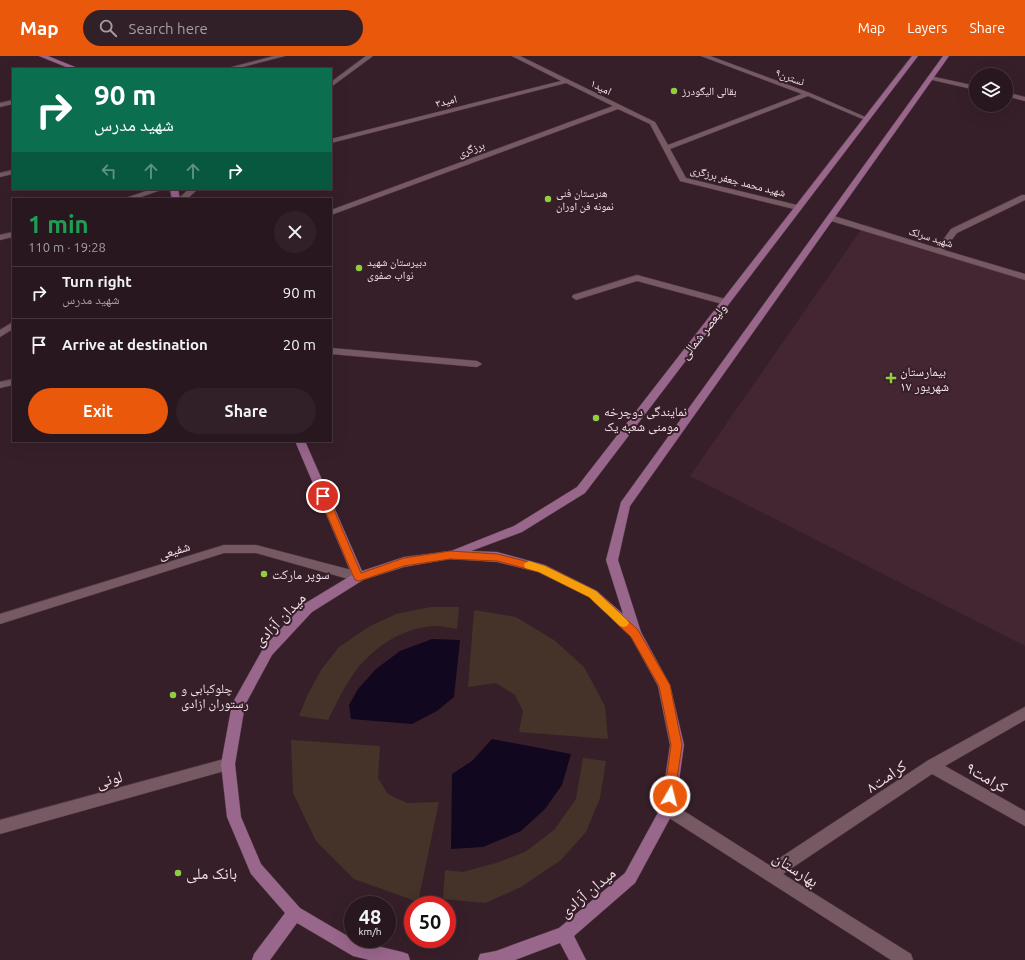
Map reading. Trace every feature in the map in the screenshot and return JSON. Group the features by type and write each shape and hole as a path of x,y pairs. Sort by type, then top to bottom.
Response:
{"main road":[{"path":"43,56 74,68"},
{"name":"ولیعصر شمالی","path":"450,555 518,530 581,490 915,56"},
{"path":"635,634 612,560 625,505 946,56"},
{"path":"300,442 359,577"},
{"name":"میدان آزادی","path":"402,960 353,948 295,913 256,869 234,817 228,764 239,704 268,651 308,608 359,577 404,562 450,555 497,557 541,568 593,594 635,634 664,685 677,745 668,808 630,878 564,934 496,959 486,960"},
{"path":"260,960 295,913"},
{"path":"564,934 578,960"}],"street":[{"path":"231,68 282,56"},
{"path":"332,84 370,56"},
{"name":"امید۱","path":"515,56 653,123 667,148"},
{"name":"نسترن۹","path":"704,56 808,94 867,119"},
{"path":"930,78 969,86"},
{"path":"332,82 339,80"},
{"name":"امید۳","path":"332,140 566,81"},
{"path":"667,148 808,94"},
{"path":"1013,96 1025,99"},
{"path":"0,106 12,102"},
{"name":"برزگری","path":"332,213 619,106"},
{"name":"شهید محمد جعفر برزگری","path":"667,148 683,179 798,208"},
{"path":"0,175 12,172"},
{"path":"130,198 157,190"},
{"path":"183,198 193,190"},
{"path":"939,250 954,231 1025,197"},
{"name":"شهید سرلک","path":"831,218 1025,277"},
{"path":"0,238 12,234"},
{"path":"576,297 637,278 726,302"},
{"path":"0,334 12,325"},
{"path":"332,351 476,364"},
{"path":"0,385 12,382"},
{"name":"شفیعی","path":"0,619 224,549 256,549 359,577"},
{"name":"کرامت۸","path":"769,874 932,766 1025,712"},
{"name":"لونی","path":"0,827 228,764"},
{"name":"کرامت۹","path":"932,766 1025,819"},
{"name":"بهارستان","path":"668,808 905,960"}],"shaded area":[{"name":"بیمارستان ۱۷ شهریور","path":"865,224 1025,280 1025,646 690,476"},
{"path":"431,607 459,607 457,629 438,626 426,627 397,636 372,653 359,666 344,688 328,720 299,716 307,696 321,670 339,647 370,626 396,614"},
{"path":"474,610 516,617 554,640 584,667 605,706 608,739 519,732 523,711 515,695 496,683 468,687"},
{"path":"432,639 460,640 454,697 437,711 412,724 351,719 349,705 358,689 376,669 400,651"},
{"path":"492,739 571,754 562,785 545,809 521,831 483,847 451,849 452,774 472,761"},
{"path":"291,740 380,746 378,778 388,794 407,803 439,802 419,896 404,897 354,879 316,841 293,793"},
{"path":"583,758 606,761 600,798 586,832 561,860 521,887 485,903 456,900 456,896 443,896 445,870 463,872 496,863 525,852 554,830 576,799"}],"slow traffic":[{"path":"529,565 541,568 593,594 624,623"}],"place":[{"name":"بقالی الیگودرز","path":"674,91"},
{"name":"هنرستان فنی نمونه فن اوران","path":"548,199"},
{"name":"دبیرستان شهید نواب صفوی","path":"359,268"},
{"name":"بیمارستان ۱۷ شهریور","path":"891,378"},
{"name":"نمایندگی دوچرخه مومنی شعبه یک","path":"596,418"},
{"name":"سوپر مارکت","path":"264,574"},
{"name":"چلوکبابی و رستوران ازادی","path":"173,695"},
{"name":"بانک ملی","path":"178,873"}],"route":[{"path":"323,496 359,577 404,562 450,555 497,557 541,568 593,594 635,634 664,685 677,745 670,796"}]}
